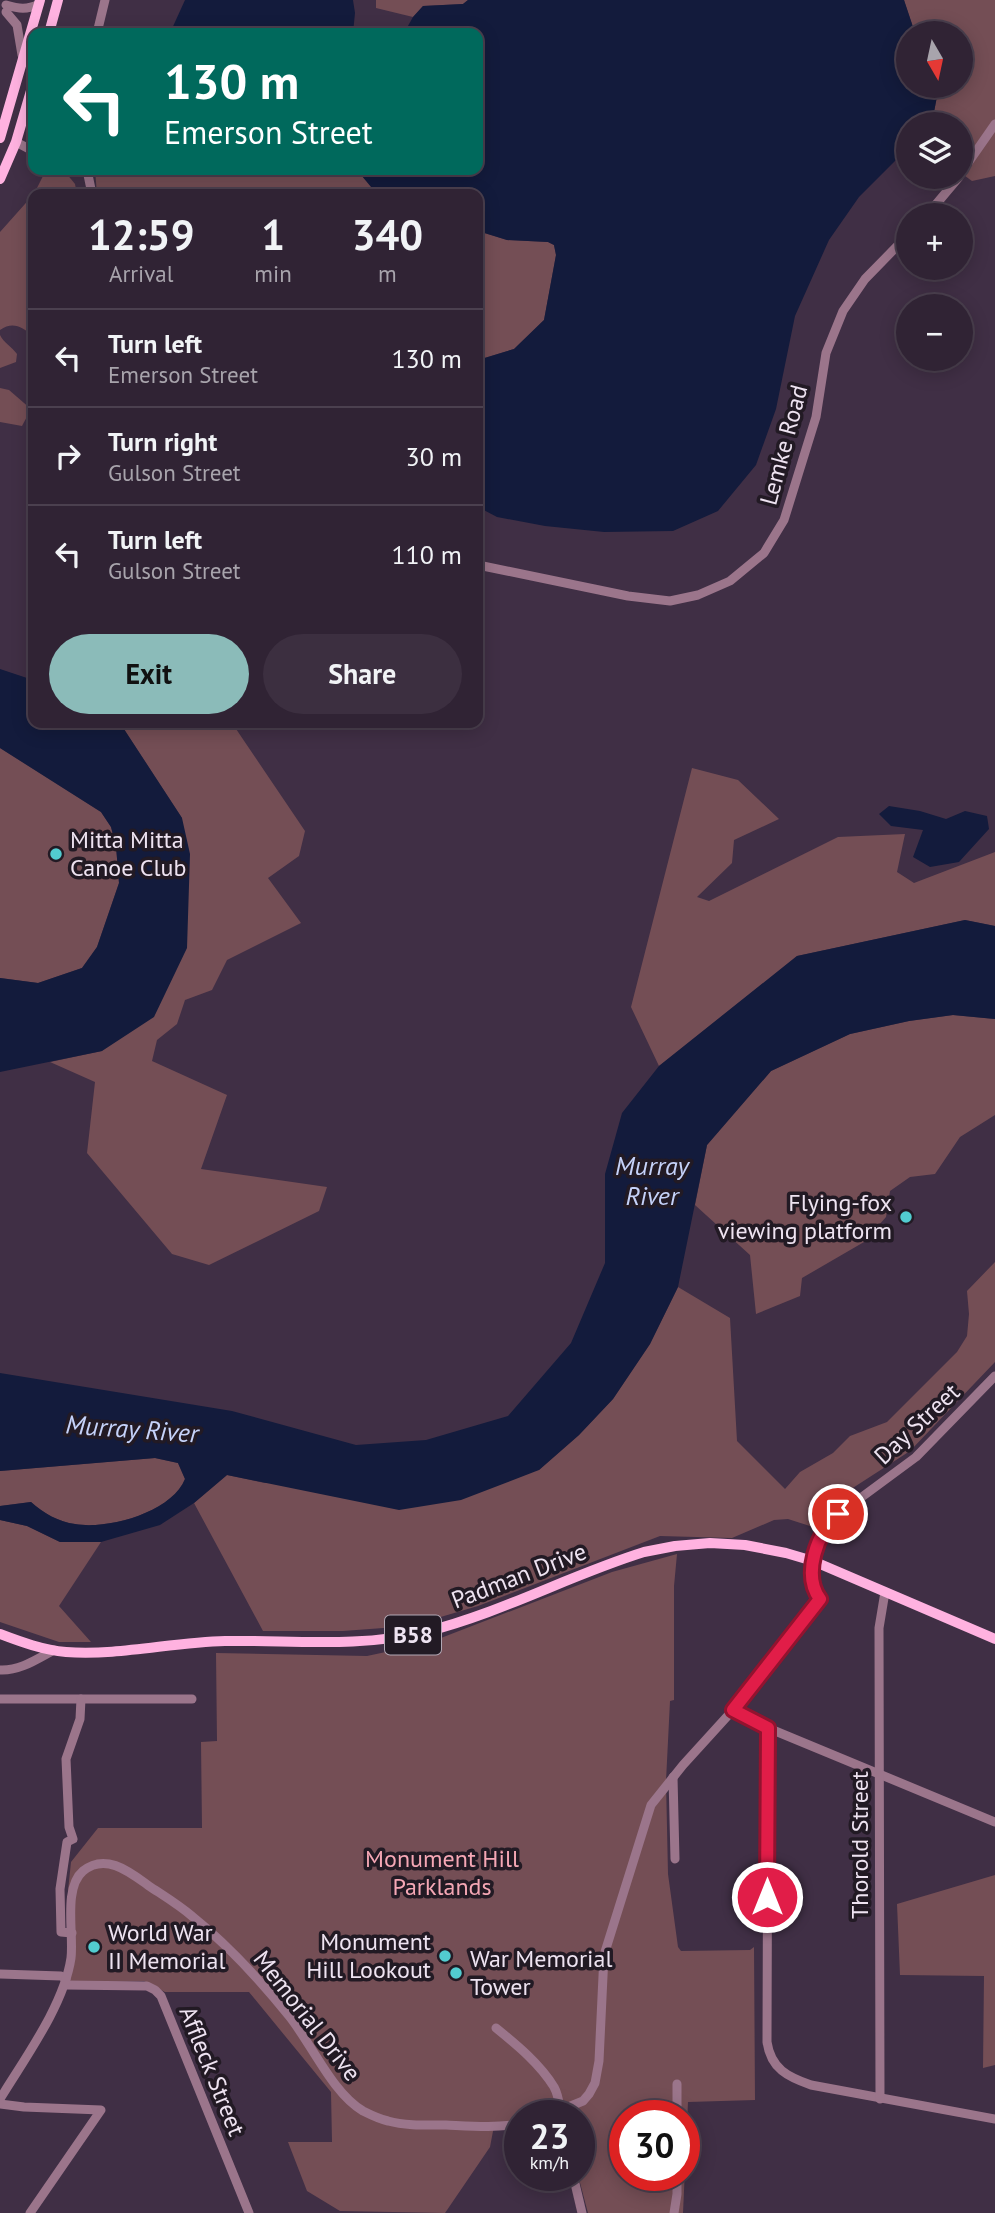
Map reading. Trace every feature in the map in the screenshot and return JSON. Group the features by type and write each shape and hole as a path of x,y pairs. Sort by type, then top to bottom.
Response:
{"main road":[{"path":"50,28 58,0"},
{"path":"32,28 40,2"},
{"path":"33,24 42,25 52,21"},
{"path":"16,142 0,137 28,41"},
{"path":"0,179 16,142 28,101"},
{"name":"Padman Drive","path":"0,1634 54,1650 95,1652 225,1641 339,1643 405,1636 474,1616 630,1557 692,1544 745,1545 813,1561 995,1639"}],"street":[{"path":"98,28 105,0"},
{"path":"6,11 30,8 40,2"},
{"path":"6,11 23,23 33,24"},
{"path":"6,11 17,25 20,34 22,61"},
{"path":"973,156 995,124"},
{"path":"16,142 28,148"},
{"path":"938,203 950,189"},
{"name":"Lemke Road","path":"483,566 628,596 670,601 698,596 730,581 764,553 784,520 816,417 826,353 843,311 865,279 896,247"},
{"name":"Day Street","path":"813,1561 828,1522 916,1457 995,1376"},
{"path":"584,2100 595,2082 602,1973 608,1939 651,1805 733,1710 820,1599 812,1586 813,1561"},
{"name":"Thorold Street","path":"880,2099 878,1628 885,1592"},
{"path":"0,1670 25,1666 54,1650"},
{"path":"0,1699 192,1699"},
{"path":"72,1933 61,1932 60,1889 67,1842 73,1839 69,1827 66,1759 80,1719 81,1699"},
{"path":"733,1710 768,1728 995,1822"},
{"path":"768,1728 767,2042 771,2057 779,2070 811,2085 995,2119"},
{"path":"673,1777 675,1859"},
{"name":"Memorial Drive","path":"0,2101 34,2045 66,1982 71,1957 72,1895 78,1877 83,1870 107,1863 131,1873 190,1914 221,1942 280,2005 343,2093 361,2110 396,2123 504,2125"},
{"name":"Affleck Street","path":"0,1975 61,1976 66,1982 147,1986 155,1990 161,1996 249,2213"},
{"path":"496,2028 523,2050 553,2087 559,2100"},
{"path":"677,2084 677,2100"},
{"path":"0,2101 24,2107 101,2110 30,2213"},
{"path":"577,2191 582,2213"},
{"path":"674,2213 677,2191"}],"green space":[{"path":"376,0 468,0 463,4 423,6 413,17 376,8"},
{"path":"904,0 995,0 995,176 973,181 973,112 934,112 937,98 973,98 973,21 911,21"},
{"path":"68,175 76,189 36,189 43,176"},
{"path":"95,175 361,175 373,189 97,189"},
{"path":"28,201 28,332 17,326 0,330 0,232"},
{"path":"483,233 507,240 548,242 554,245 556,255 544,320 514,349 483,358"},
{"path":"0,335 17,354 16,362 0,368"},
{"path":"0,388 9,390 28,406 28,415 22,426 0,422"},
{"path":"123,728 235,728 305,831 299,856 268,878 301,923 227,960 212,990 185,1000 177,1024 157,1040 152,1061 227,1095 201,1169 327,1187 319,1211 209,1265 172,1254 87,1153 95,1082 50,1062 102,1051 182,818"},
{"path":"0,748 101,812 111,827 116,846 119,883 97,947 82,968 38,983 0,978"},
{"path":"692,768 738,780 779,819 734,840 732,863 697,897 709,901 838,837 905,834 897,872 914,883 995,852 995,926 965,920 797,956 659,1066 631,1007"},
{"path":"953,1015 995,1019 995,1115 960,1137 935,1174 910,1177 890,1191 886,1217 864,1242 802,1278 800,1296 756,1314 750,1255 695,1205 707,1145 771,1071 850,1034"},
{"path":"995,1262 995,1362 910,1451 823,1510 813,1527 788,1519 774,1520 732,1538 660,1536 478,1606 410,1626 343,1631 263,1631 194,1503 227,1475 265,1483 539,1470 579,1435 613,1399 650,1344 678,1287 730,1318 737,1441 785,1489 800,1472 833,1453 850,1436 887,1422 957,1352 967,1336 967,1291"},
{"path":"155,1458 178,1463 185,1479 178,1491 167,1501 138,1516 89,1525 57,1519 31,1502 0,1506 0,1471"},
{"path":"0,1520 27,1526 60,1542 101,1542 59,1606 91,1642 59,1642 0,1622"},
{"name":"Monument Hill Parklands","path":"677,1554 674,1586 674,1700 670,1701 666,1781 668,1874 678,1947 681,1951 750,1950 754,1947 755,2100 609,2100 609,2191 684,2191 683,2213 588,2213 582,2191 595,2191 595,2100 504,2100 504,2125 494,2126 490,2147 445,2213 340,2211 307,2191 288,2142 332,2142 331,2092 249,1992 165,1992 144,1981 66,1983 74,1951 68,1891 71,1862 98,1828 202,1828 201,1742 217,1741 216,1653 367,1656 428,1643 612,1572"},
{"path":"995,1875 995,2065 983,2068 984,1976 900,1975 897,1904"}],"water":[{"path":"185,0 353,0 355,13 354,28 172,28"},
{"path":"468,0 904,0 911,21 896,21 896,98 937,98 934,112 896,112 896,160 859,197 829,240 795,316 776,409 756,465 718,511 673,531 604,532 545,526 497,517 483,510 483,358 514,349 544,320 556,255 554,245 548,242 507,240 483,233 483,189 373,189 361,175 483,175 483,28 407,28 423,6 463,4"},
{"path":"0,669 28,678 28,728 123,728 182,818 190,854 187,948 154,1017 102,1051 0,1072 0,978 38,983 82,968 97,947 119,883 116,846 111,827 101,812 0,748"},
{"path":"889,806 946,819 965,811 987,816 989,829 959,862 930,867 913,857 923,830 891,826 879,814"},
{"name":"Murray River","path":"965,920 995,926 995,1019 953,1015 850,1034 771,1071 707,1145 678,1287 650,1344 613,1399 579,1435 539,1470 461,1500 399,1510 227,1475 194,1503 160,1525 101,1542 60,1542 27,1526 0,1520 0,1506 31,1502 41,1510 69,1523 89,1525 121,1521 138,1516 167,1501 178,1491 185,1479 178,1463 155,1458 0,1471 0,1373 232,1411 356,1445 426,1440 508,1416 571,1343 605,1263 605,1174 622,1113 659,1066 797,956"}],"place":[{"name":"Mitta Mitta Canoe Club","path":"56,854"},
{"name":"Flying-fox viewing platform","path":"906,1217"},
{"name":"World War II Memorial","path":"94,1947"},
{"name":"Monument Hill Lookout","path":"445,1956"},
{"name":"War Memorial Tower","path":"456,1973"}],"route":[{"path":"767,1897 768,1728 733,1710 820,1599 812,1586 813,1561 828,1522 838,1514"}]}
